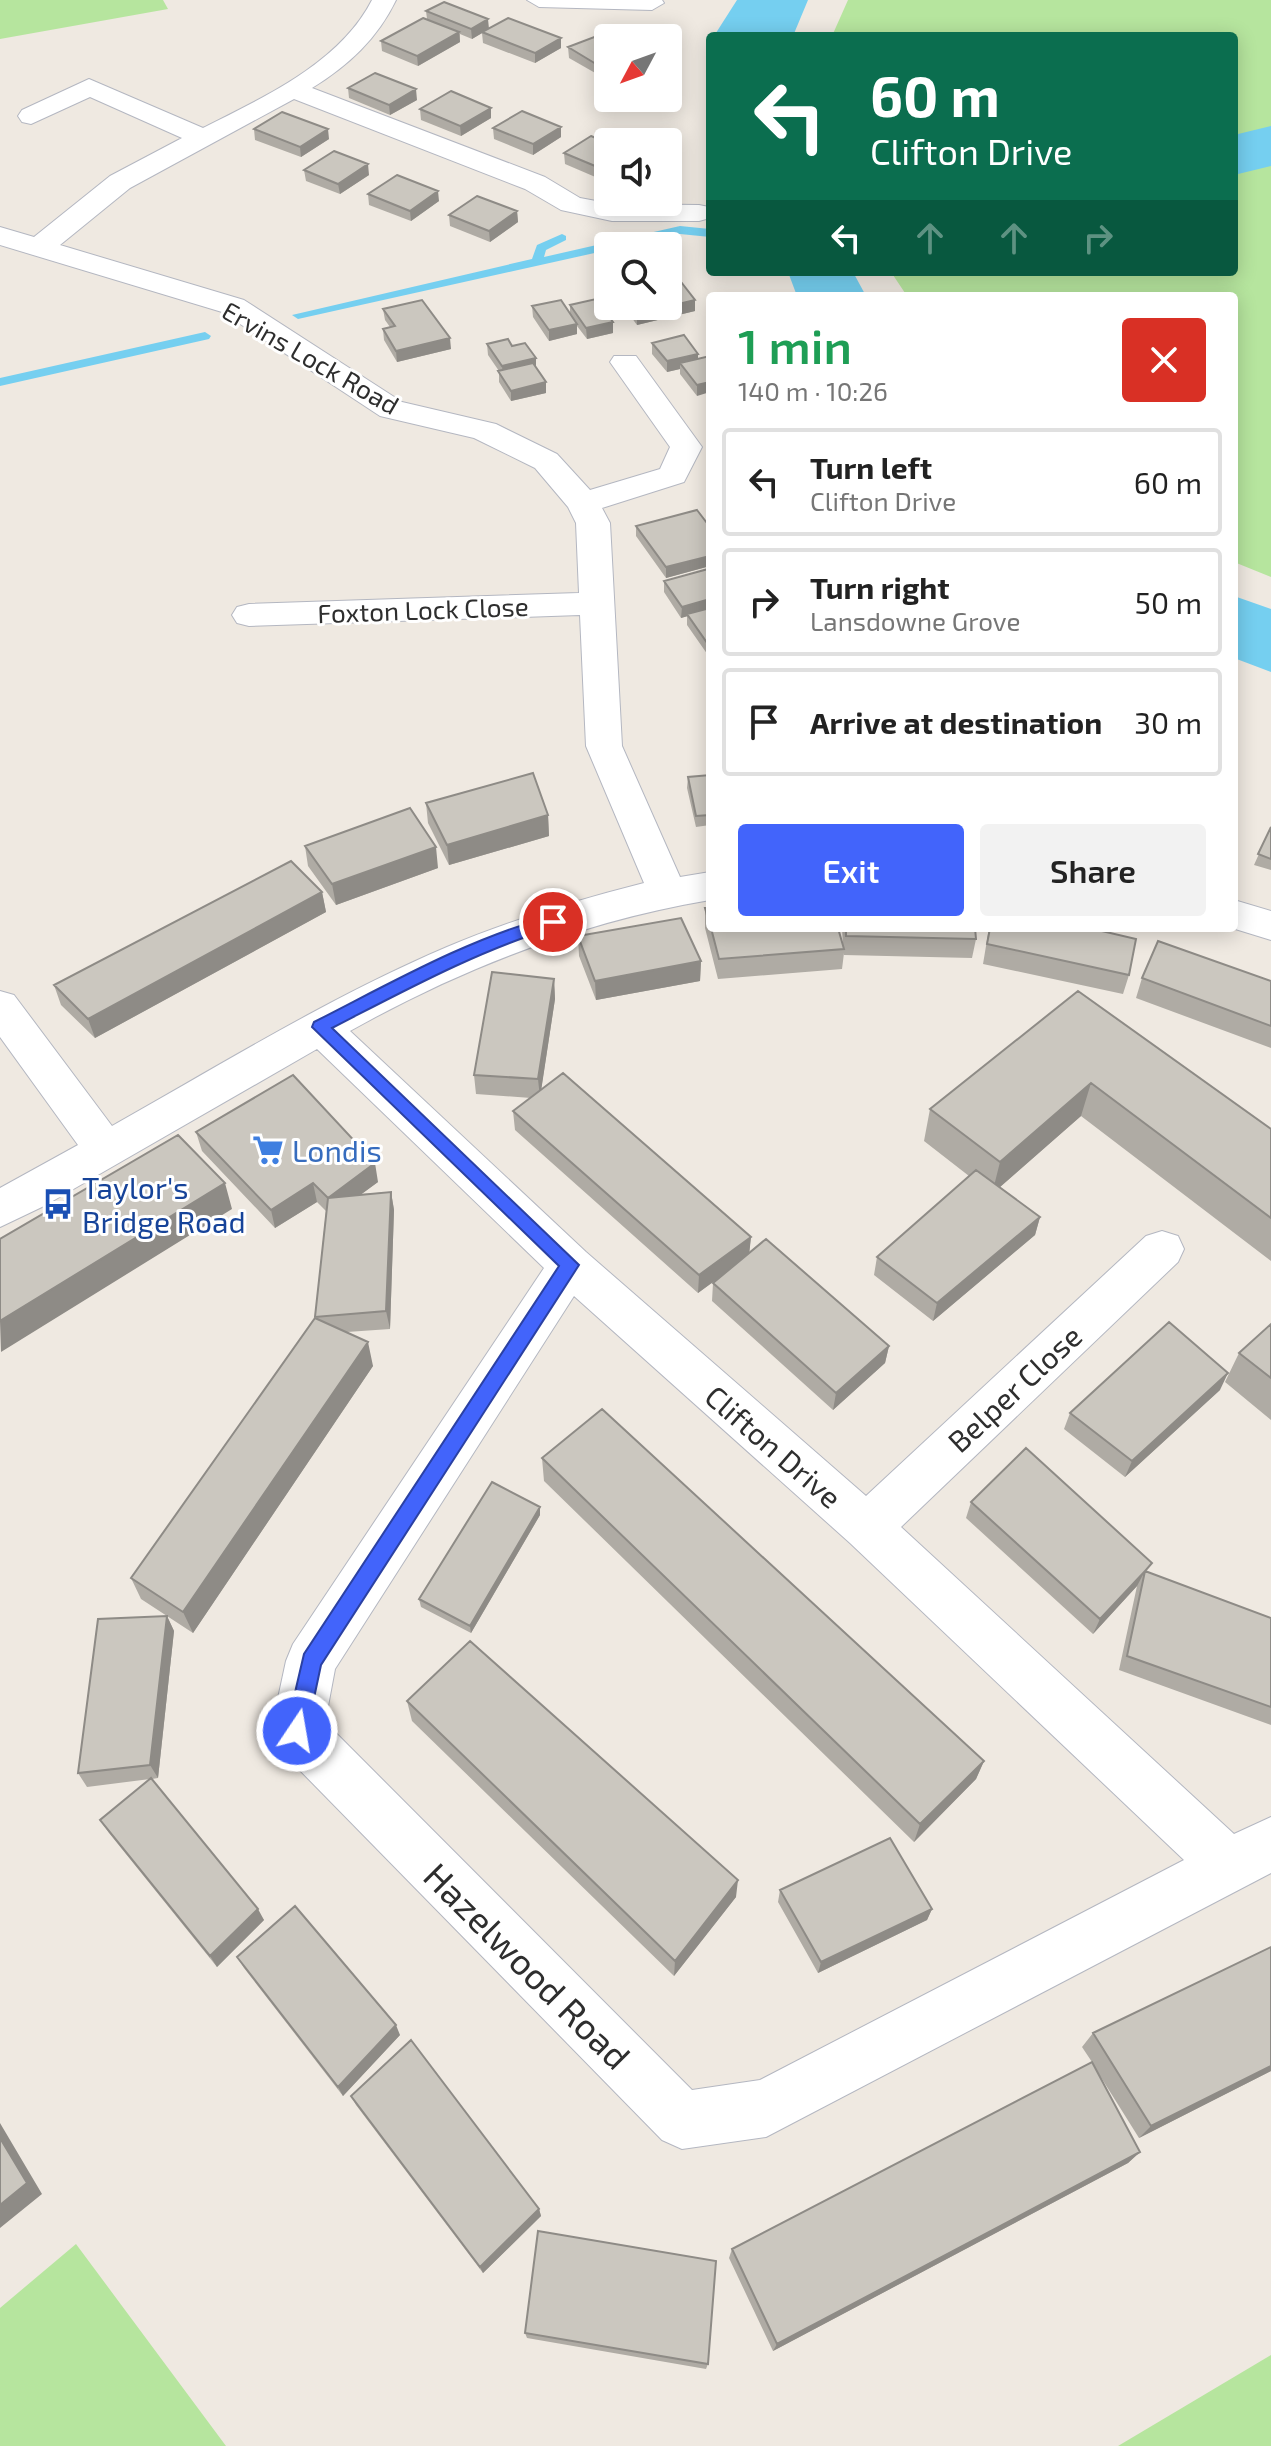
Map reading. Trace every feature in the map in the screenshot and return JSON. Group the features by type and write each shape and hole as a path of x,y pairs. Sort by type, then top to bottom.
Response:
{"street":[{"path":"40,247 130,176 206,139 294,90 360,38 381,10 384,0"},
{"path":"539,0 652,3"},
{"path":"31,116 89,87 206,139"},
{"path":"294,90 475,172 535,183 548,196 594,211"},
{"path":"682,213 699,213"},
{"path":"576,235 632,222 639,216"},
{"name":"Ervins Lock Road","path":"0,236 233,306 391,409 485,431 546,461 583,503 593,523 604,746 667,891"},
{"path":"583,503 673,475 686,447 625,362"},
{"name":"Foxton Lock Close","path":"249,615 597,603"},
{"path":"0,1209 320,1027 439,966 524,929 667,891 706,886"},
{"path":"1238,915 1271,926"},
{"path":"0,1006 106,1150"},
{"name":"Clifton Drive","path":"320,1027 570,1265 867,1527 1250,1855"},
{"name":"Belper Close","path":"867,1527 1162,1249"},
{"name":"Hazelwood Road","path":"570,1265 311,1661 297,1731 682,2120 766,2108 1250,1855"}],"green space":[{"path":"0,0 163,0 168,9 0,39"},
{"path":"848,0 1271,0 1271,129 1238,136 1238,32 834,32"},
{"path":"1271,159 1271,577 1238,564 1238,292 904,292 894,276 1238,276 1238,166"},
{"path":"76,2244 226,2446 0,2446 0,2308"},
{"path":"1271,2355 1271,2446 1118,2446"}],"water":[{"path":"737,0 808,0 795,32 717,32"},
{"path":"790,276 855,276 864,292 796,292"},
{"path":"1238,597 1271,609 1271,672 1238,660"}],"building":[{"path":"444,2 488,19 471,29 426,11"},
{"path":"423,18 459,32 417,56 381,41"},
{"path":"508,18 561,38 535,53 482,32"},
{"path":"594,37 594,63 568,47"},
{"path":"375,73 416,89 389,105 348,88"},
{"path":"451,91 491,108 460,126 420,109"},
{"path":"522,111 561,127 533,144 493,128"},
{"path":"282,112 328,129 300,147 254,129"},
{"path":"591,136 594,137 594,166 564,153"},
{"path":"334,151 368,164 338,184 304,170"},
{"path":"397,175 438,191 410,211 368,194"},
{"path":"477,196 517,211 489,231 449,215"},
{"path":"682,283 695,300 682,303"},
{"path":"594,299 594,320 613,322 586,328 570,305"},
{"path":"422,300 450,338 396,351 383,329 395,326 383,309"},
{"path":"561,300 577,324 549,330 532,306"},
{"path":"684,335 698,354 667,361 652,343"},
{"path":"508,339 512,346 525,343 536,358 502,366 487,344"},
{"path":"706,357 706,383 697,385 680,363"},
{"path":"533,363 546,382 511,391 498,371"},
{"path":"697,510 706,522 706,557 666,567 636,526"},
{"path":"706,570 706,600 682,607 664,581"},
{"path":"706,609 706,641 687,614"},
{"path":"533,773 548,815 447,845 426,803"},
{"path":"706,775 706,815 696,816 688,777"},
{"path":"410,808 436,847 332,884 305,846"},
{"path":"1271,827 1271,859 1258,854"},
{"path":"291,861 322,892 88,1019 54,985"},
{"path":"681,918 701,961 595,981 578,936"},
{"path":"712,932 839,932 844,949 719,959"},
{"path":"846,932 975,932 976,939 846,936"},
{"path":"989,932 1106,932 1136,939 1129,975 987,944"},
{"path":"1158,941 1271,981 1271,1026 1142,978"},
{"path":"492,972 554,979 538,1079 474,1075"},
{"path":"1078,991 1271,1129 1271,1218 1091,1083 1000,1162 930,1109"},
{"path":"563,1073 751,1237 699,1275 513,1111"},
{"path":"293,1075 375,1163 328,1198 313,1183 271,1210 196,1132"},
{"path":"178,1135 225,1183 0,1321 0,1239"},
{"path":"976,1170 1040,1217 937,1303 877,1257"},
{"path":"391,1192 386,1311 315,1317 328,1198"},
{"path":"766,1239 889,1346 836,1393 713,1283"},
{"path":"315,1318 368,1342 183,1612 131,1578"},
{"path":"1169,1322 1228,1373 1132,1461 1070,1413"},
{"path":"1271,1324 1271,1378 1239,1353"},
{"path":"602,1409 984,1761 920,1824 542,1458"},
{"path":"1026,1448 1152,1563 1100,1619 971,1502"},
{"path":"492,1482 540,1507 470,1626 419,1599"},
{"path":"1145,1571 1271,1618 1271,1707 1127,1656"},
{"path":"167,1616 150,1765 78,1773 98,1619"},
{"path":"470,1641 738,1880 675,1961 407,1701"},
{"path":"151,1778 258,1909 210,1956 100,1820"},
{"path":"890,1838 932,1909 821,1962 780,1890"},
{"path":"295,1906 396,2025 338,2087 237,1957"},
{"path":"1271,1947 1271,2066 1151,2126 1093,2033"},
{"path":"411,2040 539,2209 480,2267 351,2096"},
{"path":"1092,2062 1140,2152 777,2344 732,2249"},
{"path":"0,2138 27,2183 0,2205"},
{"path":"538,2231 716,2261 708,2364 525,2333"}],"waterway":[{"path":"1238,154 1271,146"},
{"path":"537,262 680,230 706,233"},
{"path":"537,262 541,248 562,238"},
{"path":"298,315 537,262"},
{"path":"0,382 205,336"}],"place":[{"name":"Londis","path":"268,1150"},
{"name":"Taylor's Bridge Road","path":"58,1204"}],"route":[{"path":"297,1731 311,1661 570,1265 320,1027 439,966 524,929 553,922"}]}
